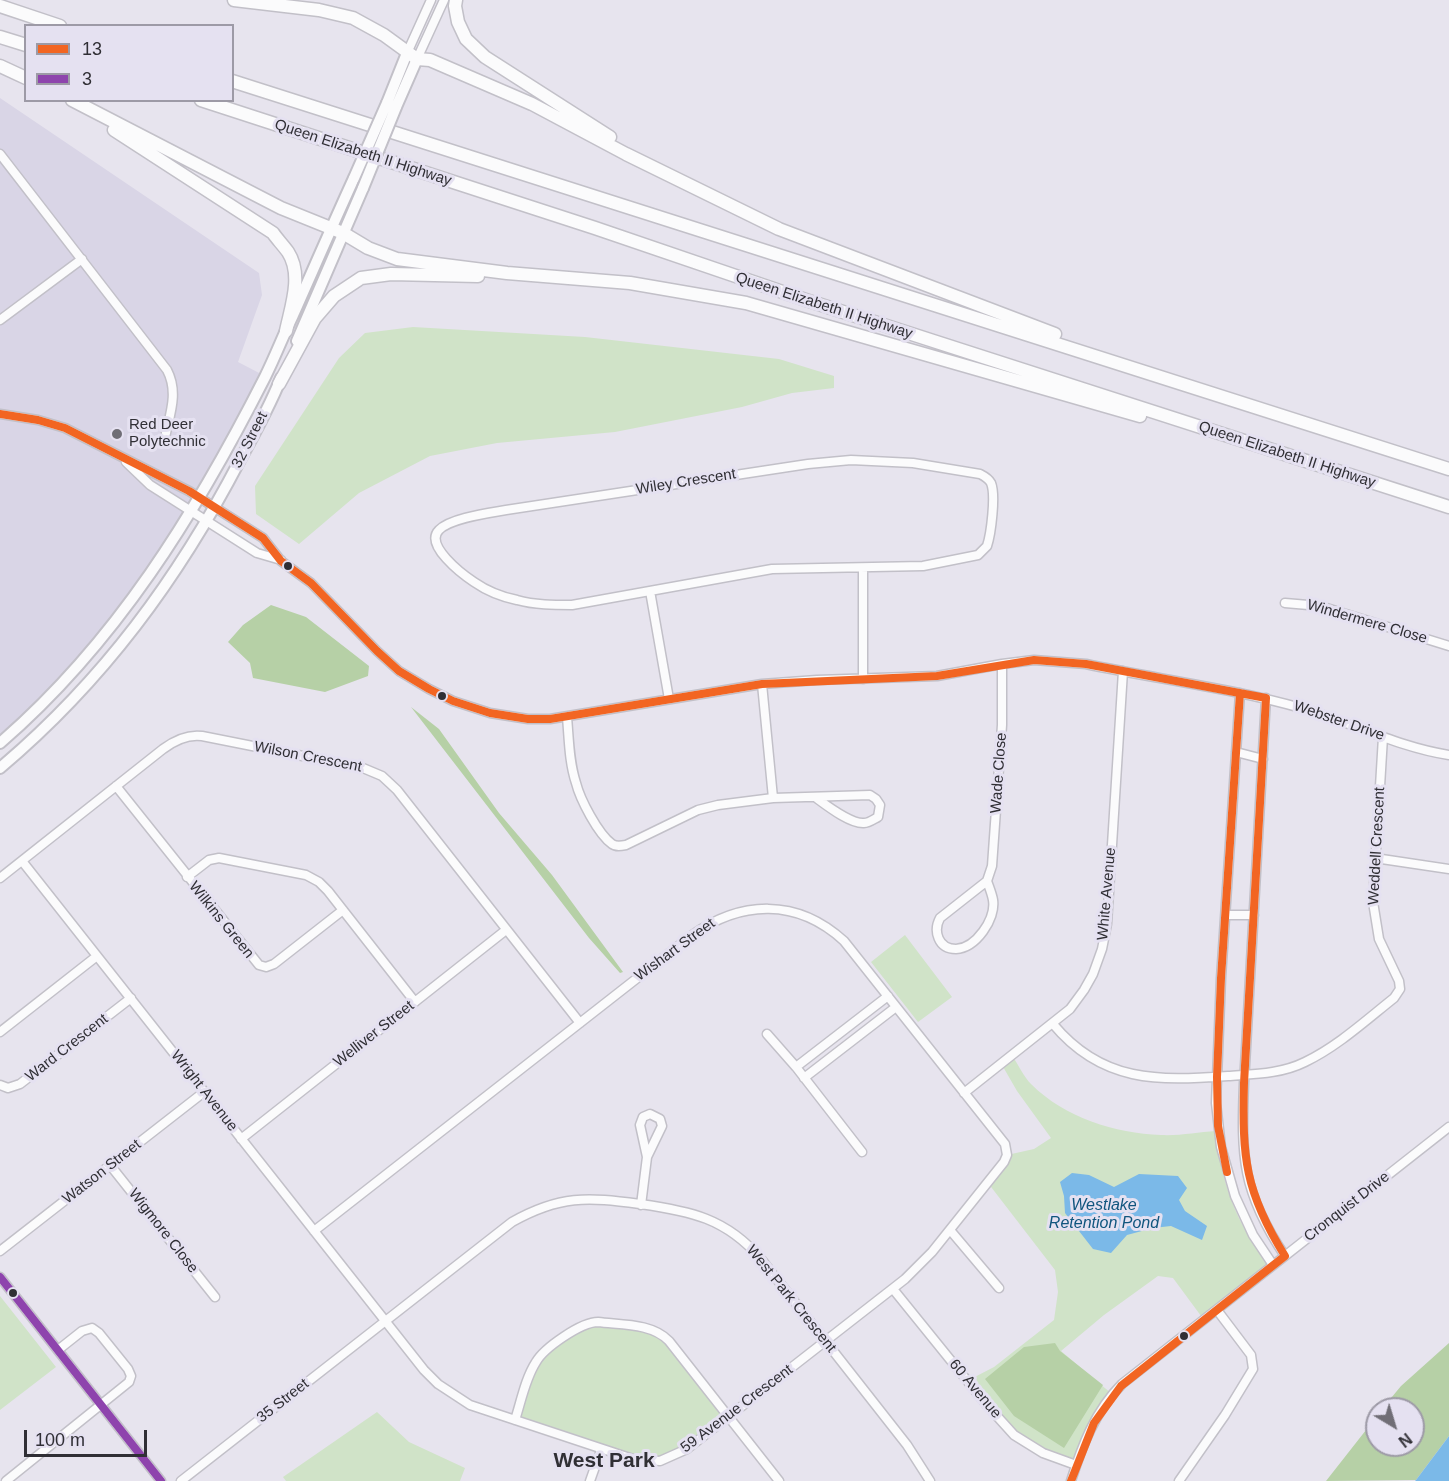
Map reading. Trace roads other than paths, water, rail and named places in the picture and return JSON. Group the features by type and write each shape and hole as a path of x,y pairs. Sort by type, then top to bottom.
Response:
{"highway":[{"path":"234,0 319,10 353,18 384,35 412,56 429,60 532,104 779,229 1200,387"},
{"path":"456,0 455,6 459,22 466,39 485,57 680,180"},
{"path":"0,6 54,24"},
{"path":"0,37 24,44"},
{"path":"0,66 24,77"},
{"name":"Queen Elizabeth II Highway","path":"234,82 529,177 1200,387 1449,469"},
{"path":"74,102 273,233 289,254 293,271 295,290 286,331"},
{"path":"75,102 281,208 337,231 368,248 397,258 530,275 630,283 746,303 1193,432 1263,448"},
{"name":"Queen Elizabeth II Highway","path":"207,102 584,224 806,300 1449,507"},
{"path":"279,384 315,318 334,296 361,278 391,274 530,275"}],"main road":[{"name":"32 Street","path":"0,743 53,695 108,632 138,592 192,511 265,376 337,231 363,188 412,56"},
{"name":"32 Street","path":"0,768 52,721 124,642 162,592 216,507 279,384 337,231 354,178 392,105"}],"street":[{"path":"412,56 431,0"},
{"path":"412,56 444,0"},
{"path":"0,154 167,370 173,381 174,396 166,433"},
{"path":"0,320 82,259"},
{"path":"0,414 38,420 65,428 120,457"},
{"name":"Webster Drive","path":"120,457 155,473 216,507 263,538 281,561 311,583 376,651 399,671 453,701 490,713 528,718 567,717 762,684 937,676 1034,660 1058,661 1086,663 1266,698 1304,708 1383,737 1449,755"},
{"name":"Webster Drive","path":"120,457 150,485 257,554 281,561"},
{"name":"Wiley Crescent","path":"850,460 913,463 980,474 991,483 993,498 989,542 981,553 923,566 863,568 772,570 572,605 540,605 494,593 474,582 437,548 435,541 440,528 464,518 808,464 850,460"},
{"path":"863,568 863,678"},
{"path":"650,591 669,699"},
{"name":"Windermere Close","path":"1285,603 1320,606 1449,646"},
{"name":"Wade Close","path":"987,881 993,900 987,926 964,946 955,949 946,946 939,940 936,933 936,925 940,918 987,881 992,866 1002,724 1002,664"},
{"name":"White Avenue","path":"964,1093 1070,1009 1084,990 1098,963 1105,938 1123,671"},
{"path":"762,684 773,798"},
{"path":"1240,693 1221,978 1217,1077 1218,1126 1229,1179 1245,1220 1273,1265"},
{"path":"1266,698 1242,1139 1247,1175 1263,1221 1285,1256"},
{"path":"567,717 576,784 589,812 612,844 626,845 698,810 773,798 870,795 880,805 878,817 866,824 859,822 843,816 815,797"},
{"name":"Wilson Crescent","path":"0,878 169,745 194,735 370,770 382,776 397,790 580,1023"},
{"name":"Weddell Crescent","path":"1053,1024 1078,1049 1095,1061 1120,1071 1162,1079 1244,1075 1276,1072 1304,1063 1338,1042 1398,993 1399,981 1381,945 1374,916 1373,883 1383,737"},
{"path":"1236,752 1263,759"},
{"name":"Wilkins Green","path":"116,786 253,960 263,966 274,964 343,910"},
{"name":"Wilkins Green","path":"187,877 209,860 219,858 297,873 319,882 414,1002"},
{"path":"1375,858 1449,869"},
{"name":"Wright Avenue","path":"22,861 385,1321"},
{"name":"Wishart Street","path":"314,1231 703,927 724,916 756,909 794,912 826,927 850,947 1005,1144 1007,1155 998,1170 922,1264 893,1289"},
{"path":"1226,915 1254,915"},
{"name":"Welliver Street","path":"241,1139 506,930"},
{"path":"0,1032 97,956"},
{"path":"796,1067 888,996"},
{"name":"Ward Crescent","path":"0,1085 8,1089 21,1084 131,998"},
{"path":"804,1078 896,1007"},
{"path":"767,1034 796,1067 862,1152"},
{"name":"Watson Street","path":"0,1251 204,1092"},
{"name":"Cronquist Drive","path":"1071,1481 1093,1423 1112,1394 1449,1126"},
{"path":"641,1204 647,1157"},
{"name":"Wigmore Close","path":"110,1165 215,1298"},
{"name":"West Park Crescent","path":"385,1321 502,1229 521,1217 547,1206 582,1199 599,1199 695,1214 717,1223 741,1239 761,1259 911,1451 930,1481"},
{"path":"950,1230 999,1288"},
{"path":"0,1277 161,1481"},
{"name":"59 Avenue Crescent","path":"385,1321 424,1370 447,1391 470,1405 633,1460 660,1461 687,1449 893,1289"},
{"name":"60 Avenue","path":"893,1289 1014,1435 1043,1453 1076,1465"},
{"path":"1179,1481 1253,1370 1251,1355 1217,1310"},
{"name":"35 Street","path":"181,1481 385,1321"},
{"path":"515,1420 536,1361 576,1328 591,1322 651,1329 664,1336 779,1481"},
{"path":"6,1481 129,1382 130,1373 99,1333 92,1328 82,1330 58,1350"},
{"path":"590,1481 601,1450"}],"water":[{"name":"Westlake Retention Pond","path":"1072,1173 1089,1175 1114,1187 1139,1174 1178,1176 1187,1188 1179,1200 1185,1211 1207,1226 1202,1240 1171,1226 1127,1235 1111,1253 1093,1249 1065,1213 1060,1182"},
{"path":"1449,1436 1449,1481 1415,1481 1416,1480"}],"place":[{"name":"Red Deer Polytechnic","path":"117,434"}],"district":[{"name":"West Park","path":"604,1461"}]}
